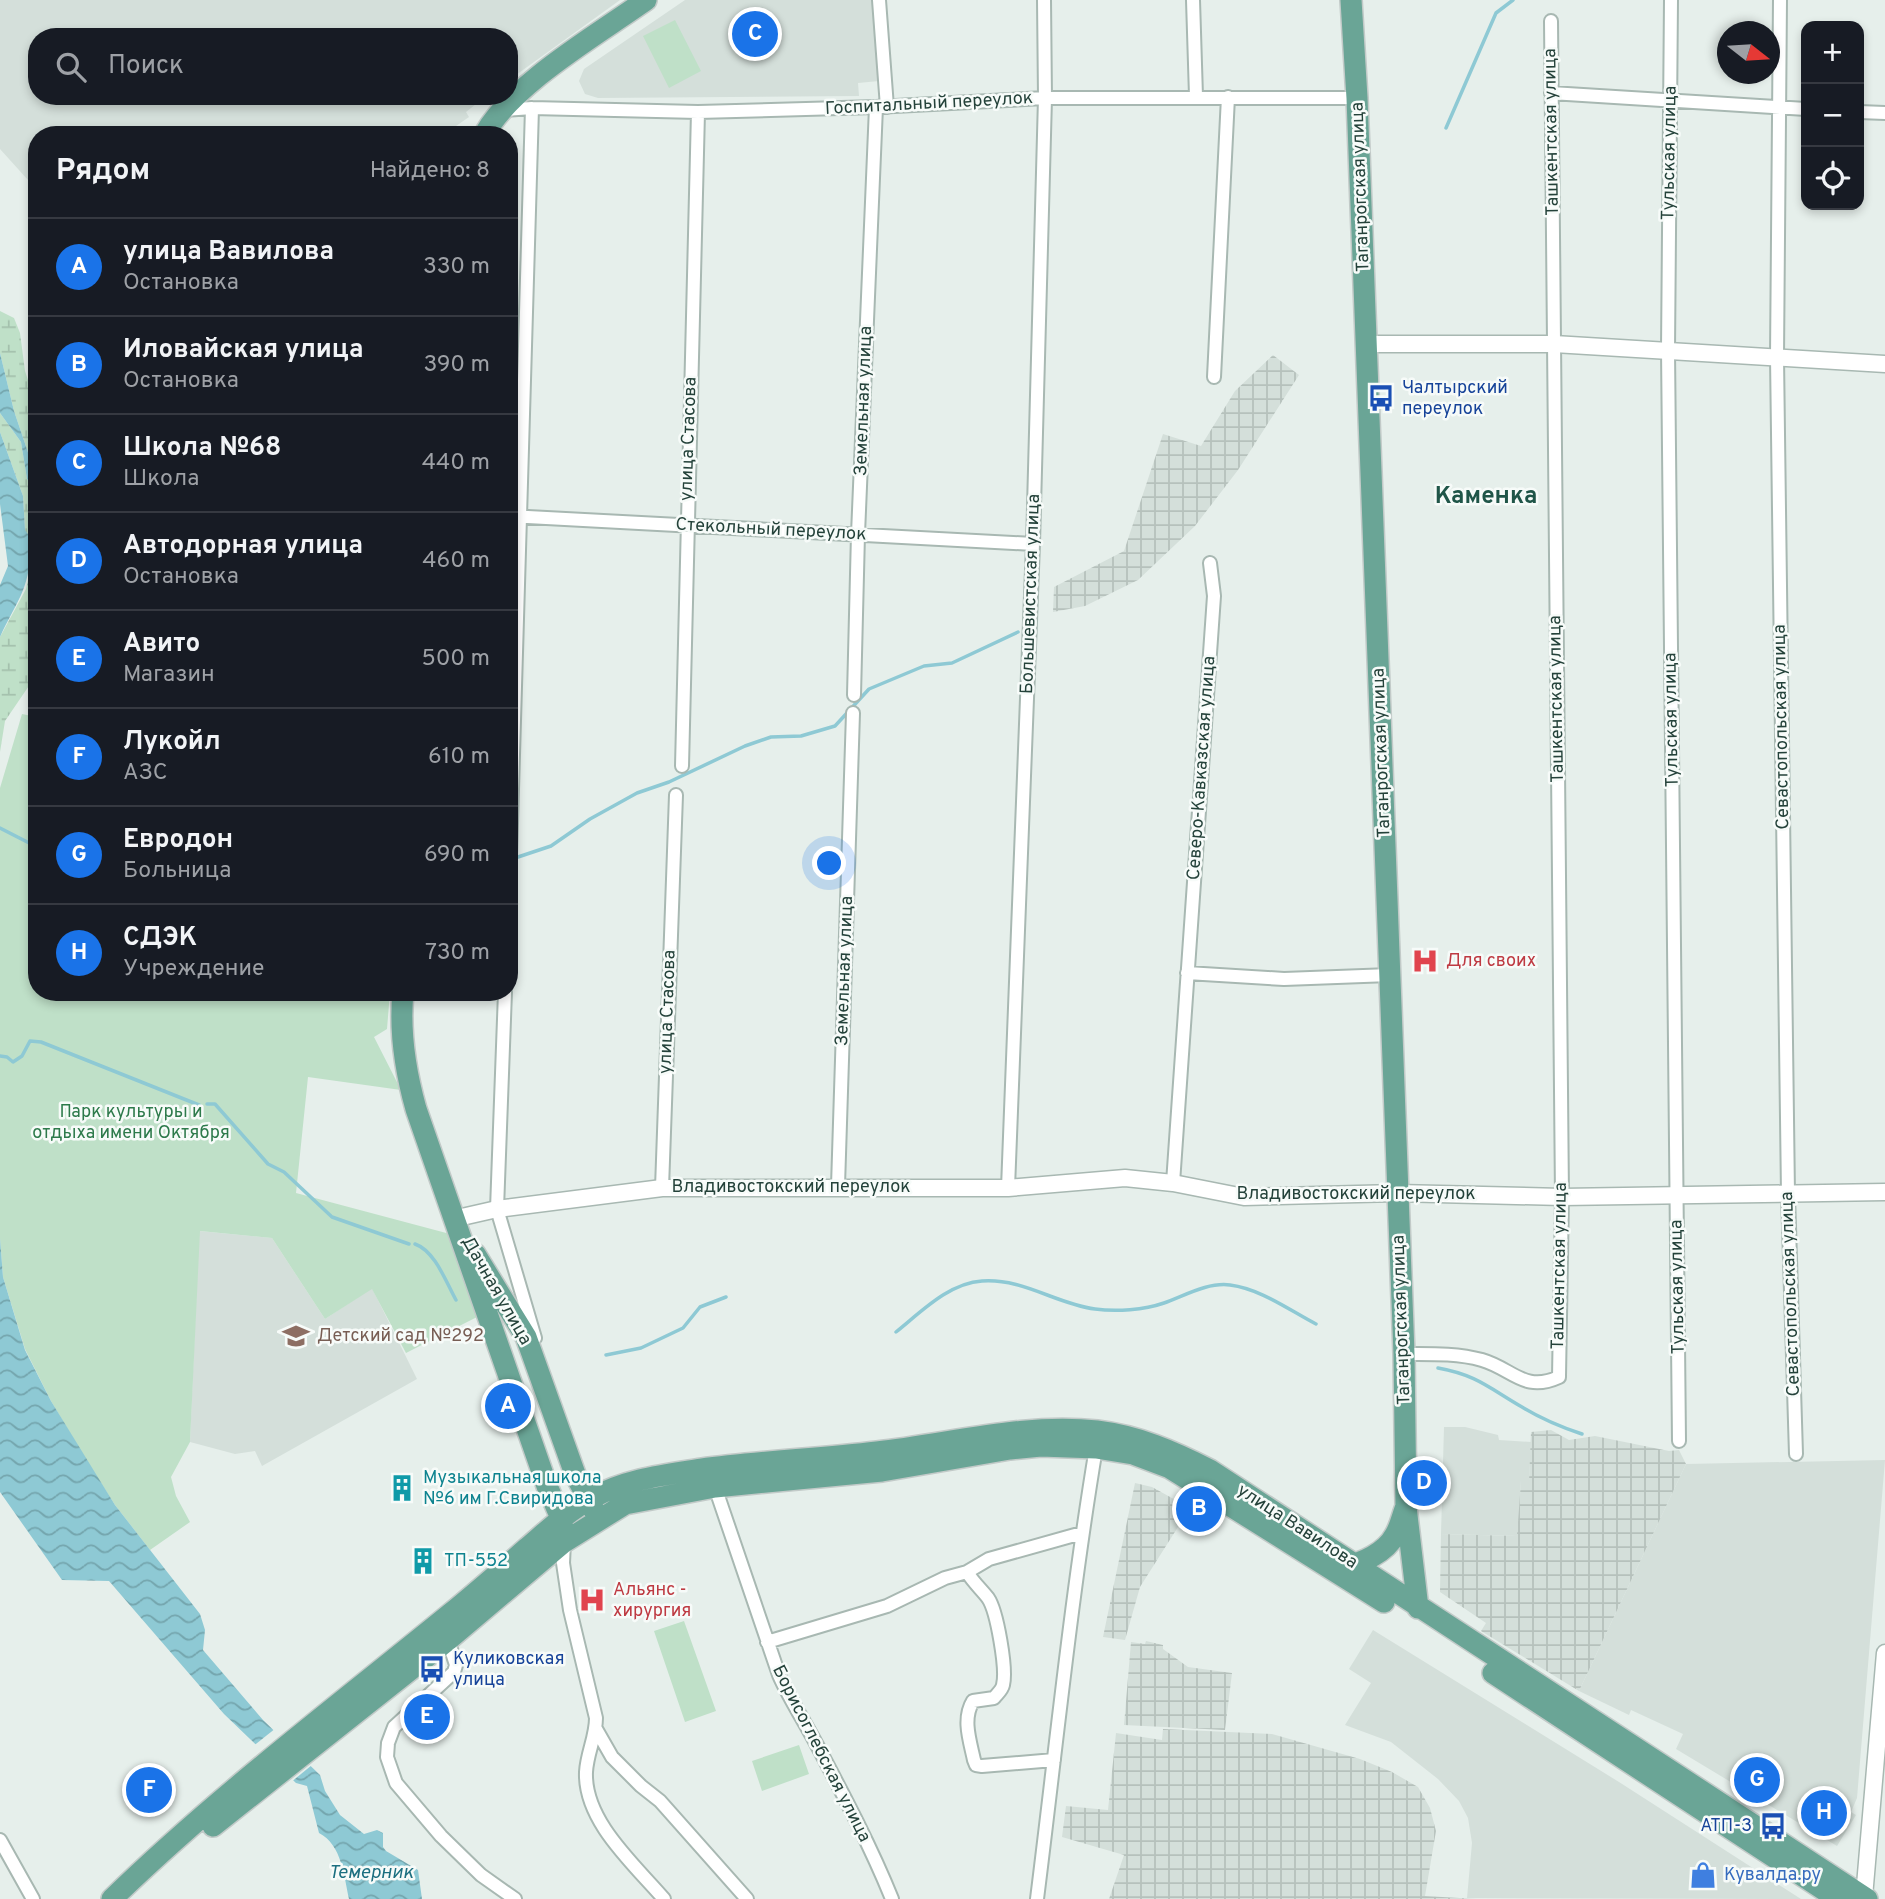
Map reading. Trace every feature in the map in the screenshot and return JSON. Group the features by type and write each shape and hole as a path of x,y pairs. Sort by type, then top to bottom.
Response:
{"main road":[{"path":"518,95 542,73 646,0"},
{"name":"Таганрогская улица","path":"1351,0 1367,344 1396,1193 1404,1354 1406,1507 1418,1608"},
{"path":"490,126 507,105"},
{"path":"402,1001 402,1052 405,1073 453,1219"},
{"name":"Дачная улица","path":"453,1219 526,1337 555,1424 575,1474 598,1519"},
{"name":"Дачная улица","path":"453,1219 547,1486 561,1518 564,1542"},
{"path":"510,1381 555,1424"},
{"name":"улица Вавилова","path":"351,1706 561,1518 589,1499 617,1485 643,1478 711,1468 879,1452 1008,1433 1068,1429 1100,1432 1157,1444 1210,1470 1865,1898"},
{"name":"улица Вавилова","path":"351,1706 448,1640 564,1542 625,1504 715,1487 883,1471 1010,1449 1055,1446 1096,1448 1133,1454 1170,1468 1330,1567 1838,1899"},
{"name":"Таганрогская улица","path":"1330,1567 1354,1565 1378,1553 1394,1537 1406,1507"},
{"path":"113,1899 148,1864 351,1706"},
{"path":"130,1899 244,1790"}],"street":[{"name":"Земельная улица","path":"854,695 858,534 881,107 880,0"},
{"name":"Большевистская улица","path":"1008,1188 1033,544 1045,98 1044,0"},
{"path":"1193,0 1196,96"},
{"name":"Тульская улица","path":"1671,0 1668,351 1679,1441"},
{"name":"Севастопольская улица","path":"1780,0 1777,357 1788,1194 1796,1454"},
{"name":"Ташкентская улица","path":"1404,1354 1444,1354 1481,1360 1505,1369 1524,1381 1545,1384 1559,1377 1562,1197 1550,21"},
{"path":"1551,93 1801,109"},
{"path":"1214,377 1228,97"},
{"name":"Госпитальный переулок","path":"501,110 532,108 698,112 881,107 1045,98 1357,98"},
{"path":"518,445 532,108"},
{"name":"улица Стасова","path":"682,765 698,112"},
{"path":"1864,112 1885,113"},
{"path":"1367,344 1554,344 1885,364"},
{"name":"Стекольный переулок","path":"518,517 1033,544"},
{"name":"Северо-Кавказская улица","path":"1174,1183 1214,596 1210,563"},
{"name":"Земельная улица","path":"838,1186 853,713"},
{"name":"улица Стасова","path":"662,1188 676,795"},
{"path":"1188,973 1284,979 1390,975"},
{"name":"Дачная улица","path":"505,1001 498,1209 536,1342 538,1370"},
{"name":"Владивостокский переулок","path":"453,1219 498,1209 662,1188 1008,1188 1118,1178 1174,1183 1244,1197 1396,1193 1562,1197 1885,1192"},
{"path":"1037,1899 1082,1533 1096,1448"},
{"name":"Борисоглебская улица","path":"715,1487 767,1642 792,1705 817,1744 892,1899"},
{"path":"767,1642 887,1606 945,1578 967,1572 989,1559 1082,1533"},
{"path":"564,1542 563,1563 570,1610 596,1729 612,1757 660,1801 747,1899"},
{"path":"967,1572 976,1586 988,1597 996,1614 1004,1675 1003,1688 994,1698 973,1701 967,1710 967,1728 976,1765 1054,1760"},
{"path":"448,1640 456,1665 454,1672 394,1727 388,1743 387,1757 396,1783 441,1836 481,1875 515,1899"},
{"path":"1865,1898 1885,1653"},
{"path":"596,1729 587,1759 589,1802 618,1848 664,1899"},
{"path":"0,1840 33,1899"}],"shaded area":[{"path":"0,0 620,0 518,74 518,28 28,28 28,105 475,105 466,112 469,117 456,126 28,126 28,180 0,149"},
{"path":"685,0 872,0 879,81 858,83 859,96 598,98 585,94 579,81 584,69"},
{"path":"1273,355 1299,375 1238,470 1195,526 1138,580 1085,606 1053,612 1054,587 1124,551 1163,434 1201,446 1235,391"},
{"name":"Детский сад №292","path":"199,1231 272,1238 325,1319 372,1288 417,1379 262,1466 255,1451 235,1454 190,1442"},
{"path":"1444,1427 1465,1427 1498,1435 1499,1440 1531,1442 1529,1481 1521,1481 1518,1536 1441,1534"},
{"path":"1551,1430 1569,1440 1595,1436 1669,1451 1679,1450 1686,1464 1579,1691 1481,1631 1486,1623 1440,1592 1441,1534 1517,1536 1521,1481 1529,1481 1531,1432"},
{"path":"1885,1460 1857,1798 1851,1812 1856,1815 1837,1846 1676,1749 1683,1734 1631,1710 1629,1715 1579,1691 1686,1464"},
{"path":"1135,1483 1152,1487 1190,1508 1140,1587 1125,1640 1103,1637"},
{"path":"1373,1630 1619,1782 1801,1899 1467,1898 1472,1843 1468,1818 1459,1801 1438,1779 1391,1742 1345,1725 1371,1683 1349,1669"},
{"path":"1146,1641 1163,1645 1163,1649 1188,1667 1232,1673 1225,1730 1124,1725 1131,1642 1145,1644"},
{"path":"1163,1729 1272,1734 1360,1759 1392,1772 1418,1787 1430,1808 1436,1831 1425,1896 1477,1899 1109,1899 1124,1855 1062,1837 1066,1806 1108,1810 1116,1733 1162,1740"}],"green space":[{"path":"675,20 701,71 669,88 643,36"},
{"path":"0,311 14,318 20,333 28,380 28,452 14,411 0,353"},
{"path":"0,413 21,442 28,480 28,535 25,531 23,496 0,432"},
{"path":"28,580 28,687 5,721 0,752 0,637"},
{"name":"Парк культуры и отдыха имени Октября","path":"22,714 28,715 28,1001 389,1001 387,1029 374,1037 401,1090 308,1077 296,1193 450,1234 477,1317 406,1353 372,1289 325,1319 272,1238 200,1231 190,1442 171,1477 176,1496 190,1522 150,1550 115,1505 51,1401 25,1349 3,1277 0,1238 0,788"},
{"path":"684,1621 716,1711 685,1722 654,1631"},
{"path":"799,1745 809,1774 762,1791 752,1761"}],"water":[{"path":"0,353 14,411 28,452 28,480 21,442 0,413"},
{"path":"0,432 23,496 25,530 28,534 28,573 0,637 0,585 8,566 0,504"},
{"name":"Темерник","path":"0,1238 3,1277 25,1350 51,1401 115,1505 200,1614 205,1630 203,1650 263,1720 320,1775 325,1791 340,1815 364,1834 377,1830 383,1833 383,1847 386,1851 418,1870 422,1899 349,1899 341,1862 333,1845 319,1833 307,1786 296,1783 224,1714 109,1581 62,1580 0,1492"}],"pier":[{"path":"276,1728 312,1765 290,1783 252,1747"}],"waterway":[{"path":"1446,128 1496,13 1513,0"},
{"path":"518,857 551,846 590,819 637,793 669,782 745,746 771,737 801,736 835,726 869,689 924,666 952,663 1018,632"},
{"path":"0,828 28,842"},
{"path":"0,1056 13,1062 22,1056 30,1041 41,1042 199,1105"},
{"path":"207,1104 215,1104 268,1164 284,1172 332,1217 409,1244"},
{"path":"415,1244 434,1260 456,1300"},
{"path":"896,1332 947,1293 958,1287 982,1281 1011,1283 1081,1306 1112,1310 1148,1307 1205,1288 1230,1285 1264,1295 1316,1324"},
{"path":"606,1355 641,1348 683,1328 700,1307 726,1297"},
{"path":"1438,1368 1473,1378 1536,1415 1582,1434"}],"place":[{"name":"Школа №68","path":"755,34"},
{"name":"Чалтырский переулок","path":"1381,398"},
{"name":"Для своих","path":"1425,961"},
{"name":"Детский сад №292","path":"296,1336"},
{"name":"улица Вавилова","path":"508,1406"},
{"name":"Автодорная улица","path":"1424,1483"},
{"name":"Музыкальная школа №6 им Г.Свиридова","path":"402,1488"},
{"name":"Иловайская улица","path":"1199,1509"},
{"name":"ТП-552","path":"423,1561"},
{"name":"Альянс - хирургия","path":"592,1600"},
{"name":"Куликовская улица","path":"432,1669"},
{"name":"Авито","path":"427,1717"},
{"name":"Евродон","path":"1757,1780"},
{"name":"Лукойл","path":"149,1790"},
{"name":"СДЭК","path":"1824,1813"},
{"name":"АТП-3","path":"1773,1826"},
{"name":"Кувалда.ру","path":"1703,1875"}],"district":[{"name":"Каменка","path":"1486,497"}]}
